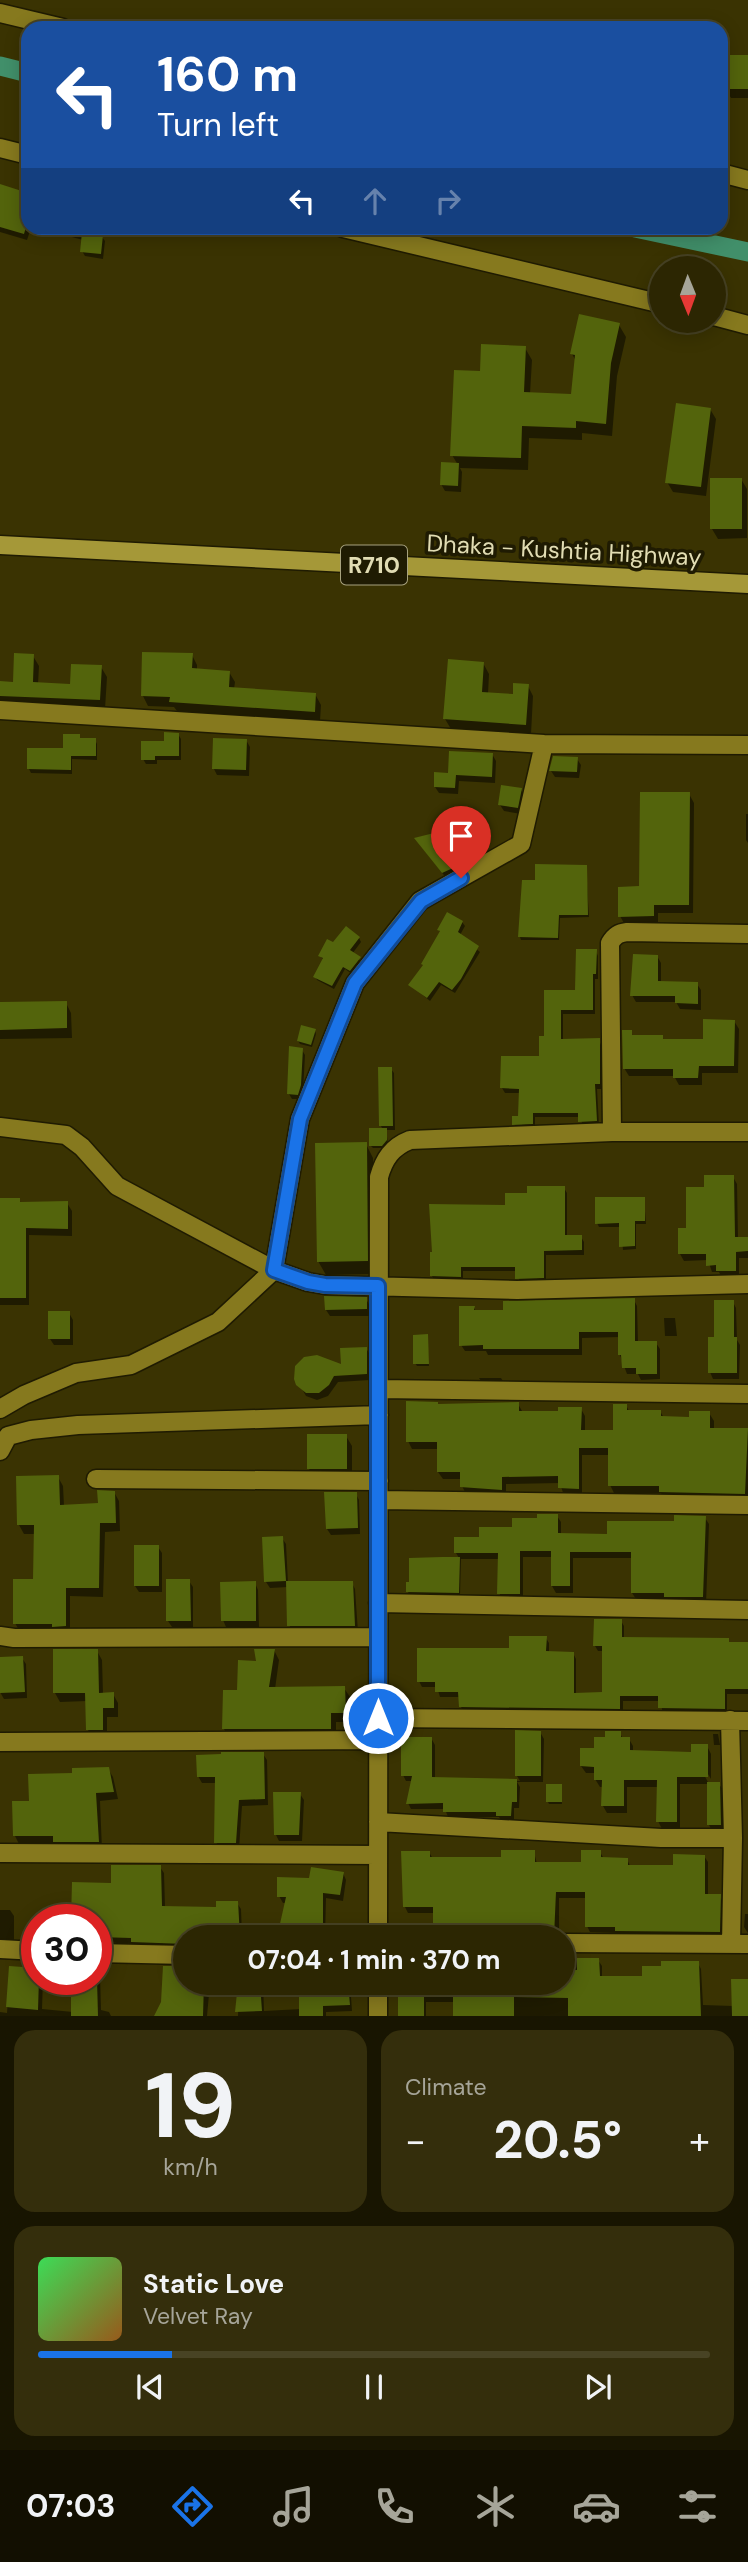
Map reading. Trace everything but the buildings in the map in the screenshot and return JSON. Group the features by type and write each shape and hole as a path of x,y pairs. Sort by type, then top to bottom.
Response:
{"main road":[{"name":"Dhaka - Kushtia Highway","path":"0,545 748,584"}],"street":[{"path":"0,13 34,21"},
{"path":"0,148 21,153"},
{"path":"728,175 748,180"},
{"path":"372,235 649,301"},
{"path":"726,319 748,324"},
{"path":"1,715 544,744 748,745"},
{"path":"0,1409 24,1395 76,1373 131,1365 218,1322 274,1270 300,1119 355,983 421,901 522,844 544,744"},
{"path":"612,1132 610,943 613,938 627,932 748,934"},
{"path":"0,1128 66,1135 82,1147 117,1186 274,1270 308,1282 325,1285 517,1290 748,1284"},
{"path":"378,1925 378,1286 379,1177 383,1163 400,1144 410,1140 612,1132 748,1132"},
{"path":"379,1389 748,1394"},
{"path":"0,1451 8,1436 31,1430 78,1425 379,1415"},
{"path":"96,1479 379,1481"},
{"path":"379,1500 748,1504"},
{"path":"378,1603 748,1610"},
{"path":"0,1636 378,1637"},
{"path":"378,1718 739,1721 733,1838 739,1944 575,1942"},
{"path":"0,1742 378,1740"},
{"path":"378,1822 661,1838 733,1838"},
{"path":"0,1853 378,1854"},
{"path":"0,1949 21,1950"},
{"path":"112,1953 173,1955"},
{"path":"378,1995 378,2016"}],"waterway":[{"path":"0,66 21,71"},
{"path":"668,235 748,252"}],"route":[{"path":"378,1718 378,1286 325,1285 274,1270 300,1119 355,983 421,901 461,878"}]}
